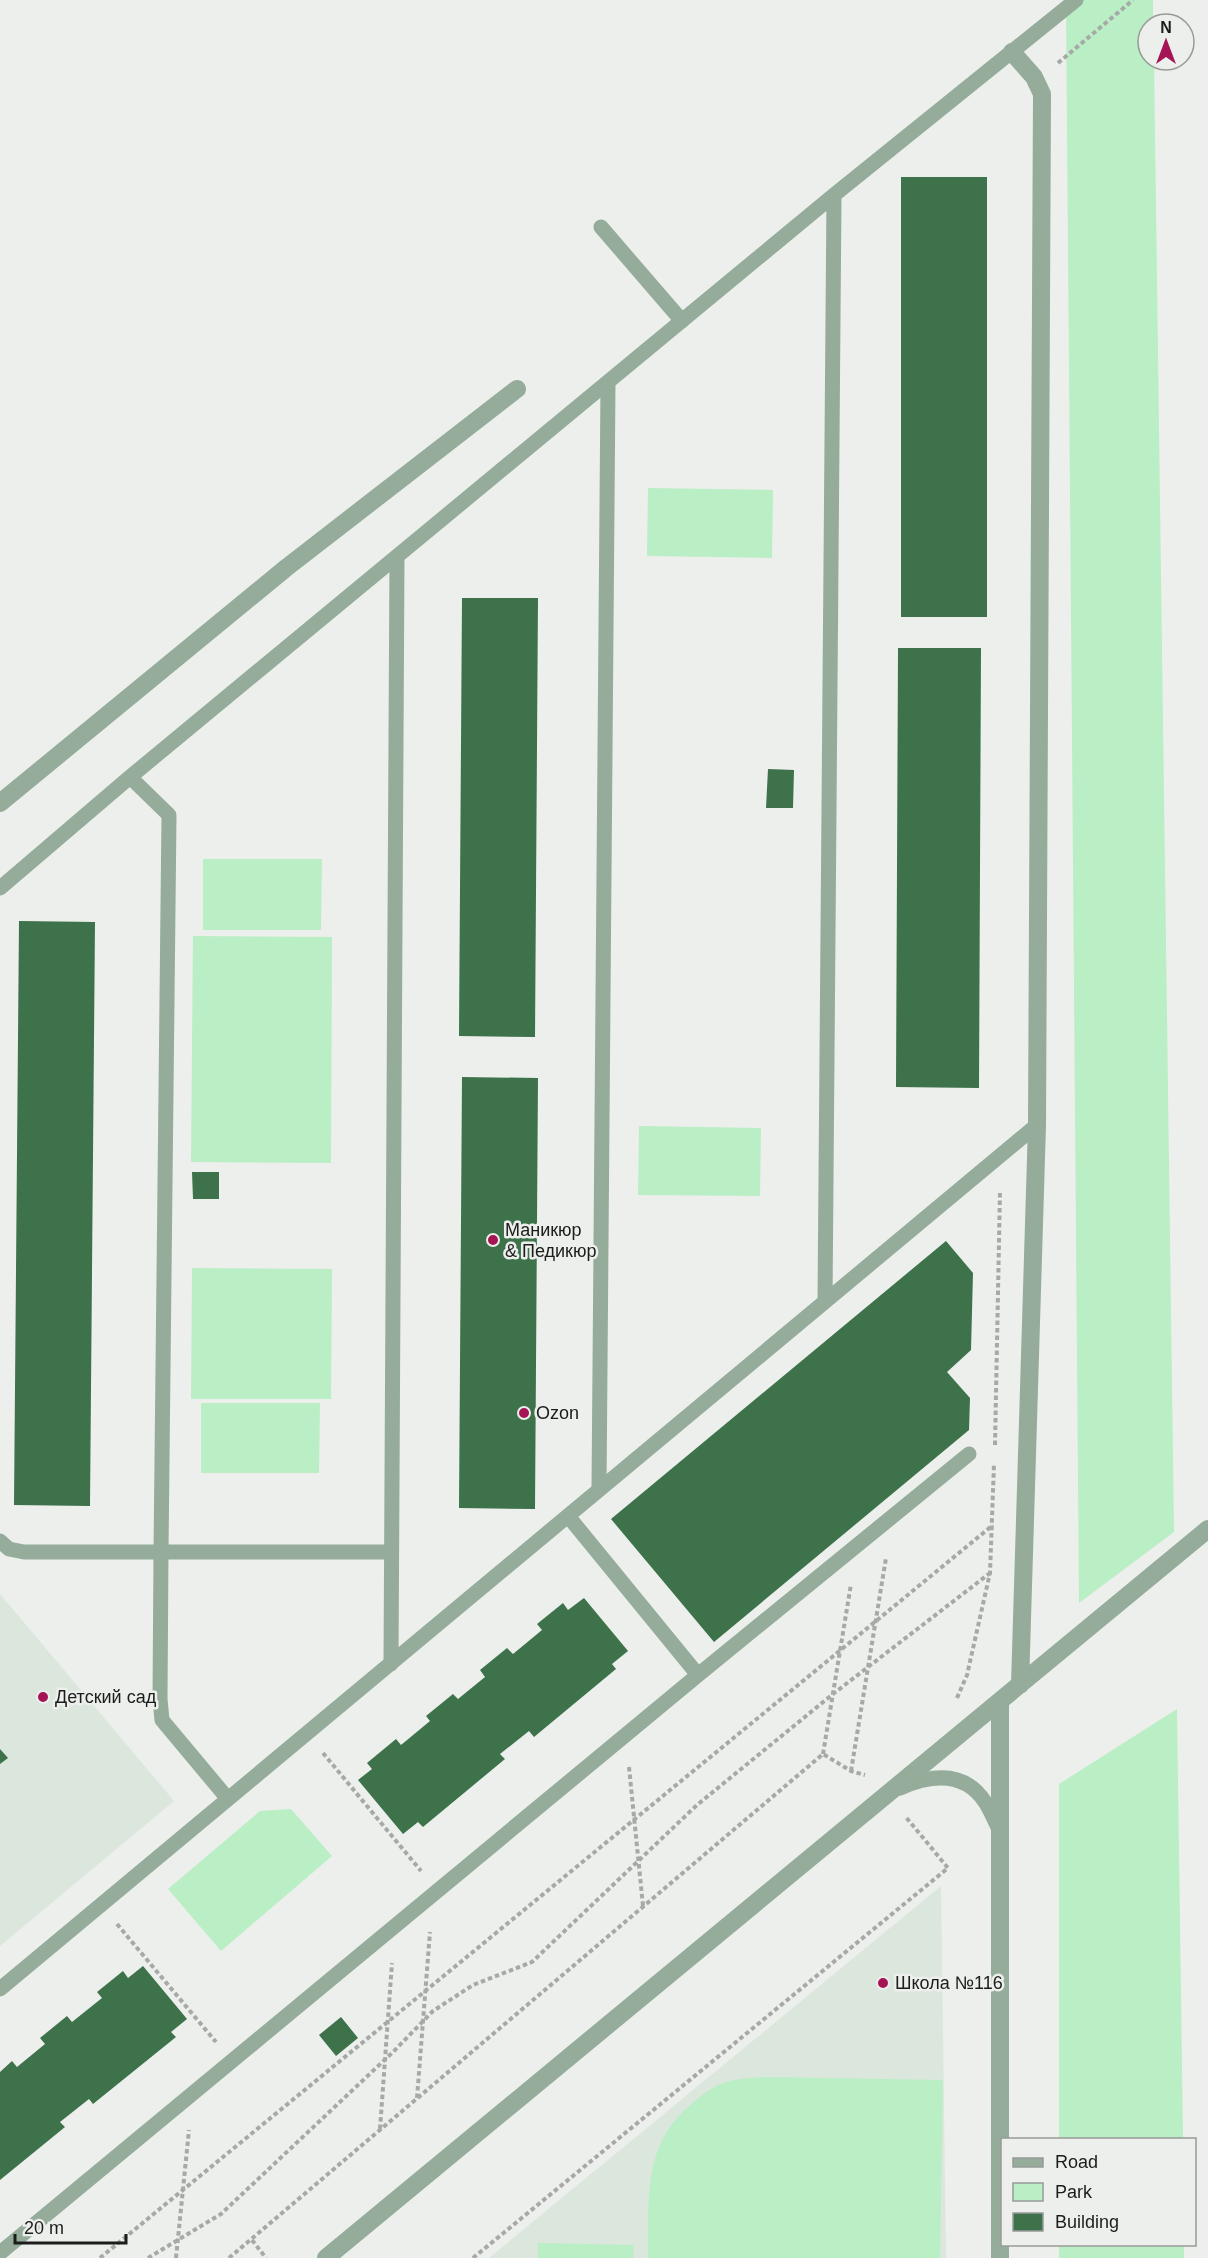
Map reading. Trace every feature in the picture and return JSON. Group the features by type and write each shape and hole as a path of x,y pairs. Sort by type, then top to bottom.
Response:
{"street":[{"path":"1012,52 1034,77 1042,94 1037,1125 1020,1684"},
{"path":"0,803 286,568 518,389"},
{"path":"326,2258 1208,1530"},
{"path":"1000,1701 1000,2258"}],"lane":[{"path":"0,888 130,777 834,195 1076,0"},
{"path":"825,1302 834,195"},
{"path":"601,227 682,321"},
{"path":"599,1490 608,383"},
{"path":"391,1664 397,556"},
{"path":"130,777 169,815 161,1552 160,1699 162,1720 228,1799"},
{"path":"0,1989 1037,1125"},
{"path":"0,2253 698,1675 969,1454"},
{"path":"567,1516 698,1675"},
{"path":"0,1541 9,1549 24,1552 391,1552"},
{"path":"887,1795 921,1779 944,1777 968,1785 984,1800 1000,1831"}],"path":[{"path":"1057,63 1134,0"},
{"path":"995,1447 1000,1156"},
{"path":"956,1700 967,1675 990,1573 994,1459"},
{"path":"100,2258 993,1526"},
{"path":"850,1771 888,1547"},
{"path":"148,2258 221,2214 434,2011 473,1985 532,1962 697,1805 833,1694 990,1573"},
{"path":"229,2258 823,1754 853,1577"},
{"path":"307,1734 438,1892"},
{"path":"823,1754 850,1771 863,1776 868,1774 873,1778"},
{"path":"628,1757 643,1906"},
{"path":"473,2258 948,1868 904,1816"},
{"path":"101,1905 232,2062"},
{"path":"417,2099 430,1924"},
{"path":"380,2130 393,1956"},
{"path":"176,2258 190,2127"},
{"path":"252,2239 266,2258"}],"shaded area":[{"name":"Детский сад","path":"0,1594 174,1801 0,1946"},
{"name":"Школа №116","path":"941,1886 946,2258 489,2258"}],"green space":[{"path":"1066,0 1153,0 1153,12 1136,12 1136,72 1154,72 1174,1532 1079,1603"},
{"path":"648,488 773,490 772,558 647,556"},
{"path":"203,859 322,859 321,930 203,930"},
{"path":"193,936 332,937 331,1163 191,1162"},
{"path":"639,1126 761,1128 760,1196 638,1195"},
{"path":"192,1268 332,1269 331,1399 191,1399"},
{"path":"201,1403 320,1403 319,1473 201,1473"},
{"path":"1177,1709 1183,2138 1059,2138 1059,1784"},
{"path":"291,1809 332,1856 221,1951 168,1889 260,1811"},
{"path":"766,2077 943,2080 940,2258 648,2258 649,2193 657,2154 665,2135 677,2118 711,2089 734,2080"},
{"path":"538,2243 634,2245 633,2258 538,2258"},
{"path":"1059,2246 1184,2246 1184,2258 1059,2258"}],"building":[{"path":"901,177 987,177 987,617 901,617"},
{"path":"462,598 538,598 535,1037 459,1036"},
{"path":"898,648 981,648 979,1088 896,1087"},
{"path":"768,769 794,770 793,808 766,808"},
{"path":"19,921 95,922 90,1506 14,1505"},
{"path":"462,1077 538,1078 535,1509 459,1508"},
{"path":"192,1172 219,1172 219,1199 193,1199"},
{"path":"946,1241 973,1273 971,1350 947,1372 970,1398 969,1430 714,1642 611,1519"},
{"path":"584,1598 628,1651 612,1664 616,1669 534,1737 529,1731 500,1754 505,1759 423,1827 418,1822 403,1834 358,1780 372,1769 367,1763 396,1739 401,1745 430,1721 426,1716 453,1694 458,1699 485,1677 480,1670 507,1648 513,1654 542,1630 537,1624 563,1603 568,1610"},
{"path":"0,1749 8,1758 0,1764"},
{"path":"143,1966 187,2019 171,2032 176,2037 93,2104 89,2099 60,2122 65,2127 0,2180 0,2072 12,2061 17,2067 45,2044 40,2038 67,2016 72,2022 102,1998 97,1992 123,1971 128,1978"},
{"path":"341,2017 358,2038 336,2056 319,2035"}],"place":[{"name":"Маникюр & Педикюр","path":"493,1240"},
{"name":"Ozon","path":"524,1413"},
{"name":"Детский сад","path":"43,1697"},
{"name":"Школа №116","path":"883,1983"}]}
